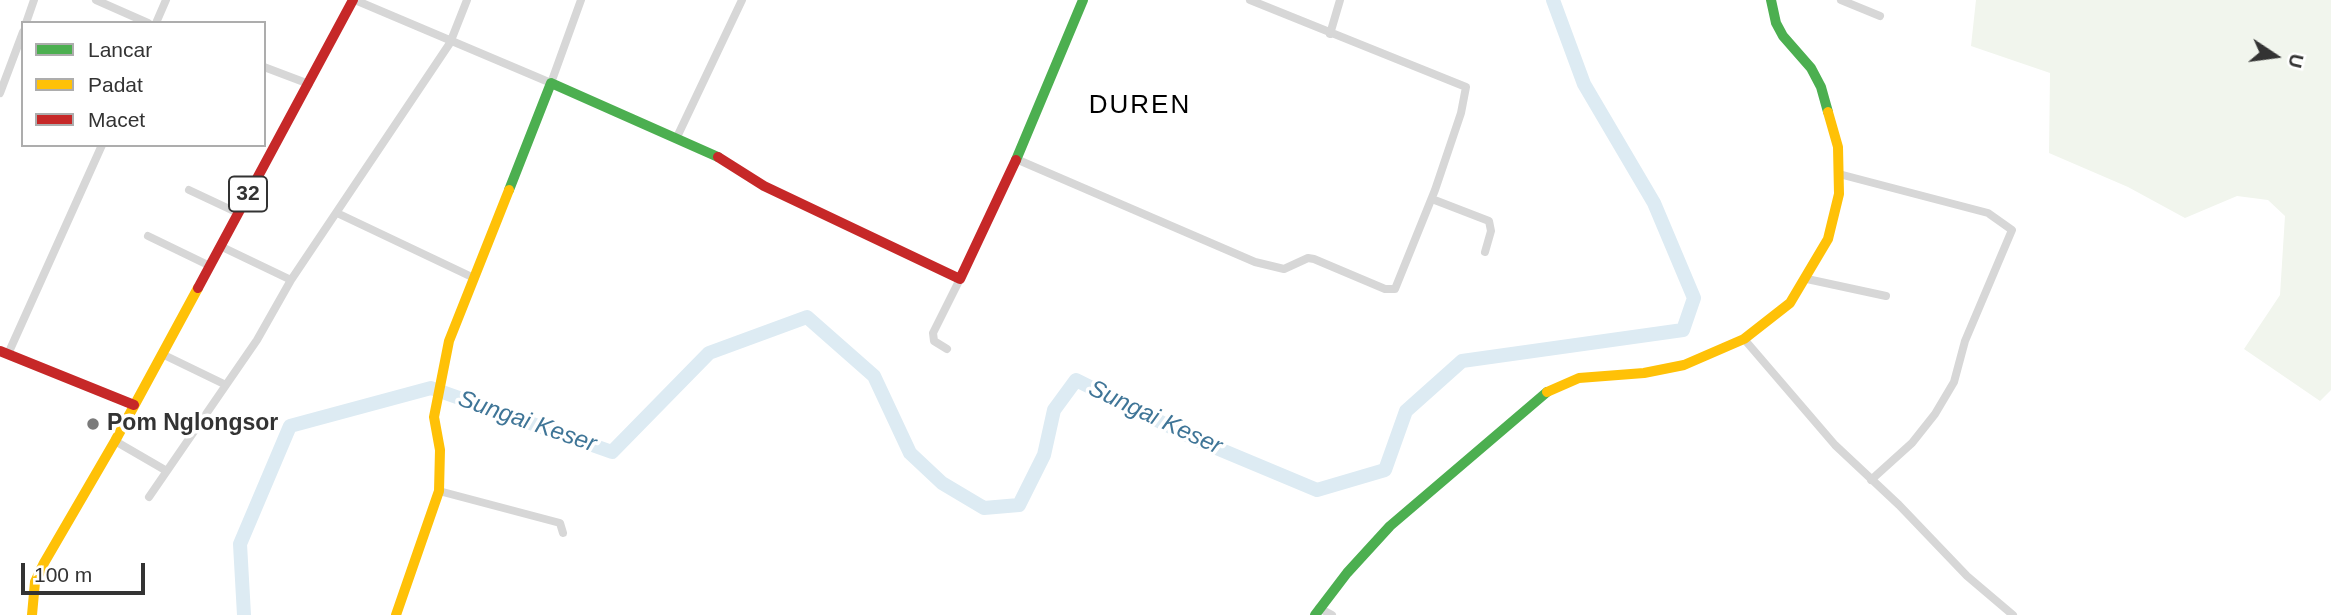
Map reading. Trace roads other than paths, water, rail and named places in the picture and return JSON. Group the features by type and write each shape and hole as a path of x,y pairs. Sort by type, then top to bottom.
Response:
{"main road":[{"name":"32","path":"32,615 35,582 354,0"},
{"path":"396,615 433,515 439,491 440,450 434,416 449,341 551,83 677,137 729,163 764,186 960,279 1016,159 1083,0"},
{"path":"1317,612 1347,573 1390,526 1488,439 1551,390 1579,378 1644,373 1684,365 1744,339 1790,303 1807,279 1828,239 1839,194 1839,174 1836,138 1821,87 1811,68 1783,36 1776,23 1771,0"},
{"path":"4,353 134,405"}],"street":[{"path":"27,21 34,0"},
{"path":"96,0 143,21"},
{"path":"157,21 166,0"},
{"path":"354,0 450,43 551,83 582,0"},
{"path":"149,497 165,470 257,340 291,280 450,43 467,0"},
{"path":"677,137 742,0"},
{"path":"1016,159 1255,262 1284,269 1308,258 1314,259 1391,290 1397,286 1432,199 1461,113 1466,87 1250,0"},
{"path":"1330,34 1340,0"},
{"path":"1841,0 1880,16"},
{"path":"0,93 21,37"},
{"path":"266,68 309,84"},
{"path":"4,353 101,147"},
{"path":"1839,174 1988,213 2012,230 1969,332 1954,382 1912,443 1871,480"},
{"path":"189,190 238,213"},
{"path":"1432,199 1489,221 1491,231 1485,252"},
{"path":"337,213 474,278"},
{"path":"148,236 210,266"},
{"path":"220,246 291,280"},
{"path":"947,349 934,341 933,333 960,279"},
{"path":"1807,279 1886,296"},
{"path":"1744,339 1835,445 1967,576 2013,615"},
{"path":"162,354 226,385"},
{"path":"115,440 165,470"},
{"path":"439,491 560,523 564,533"},
{"path":"1317,612 1332,615"}],"waterway":[{"name":"Sungai Keser","path":"244,615 240,544 290,426 431,388 612,452 709,353 807,317 874,376 910,453 942,483 984,508 1019,505 1044,455 1054,410 1076,380 1195,439 1317,490 1385,470 1406,411 1462,361 1683,330 1694,298 1654,203 1584,84 1553,0"}],"place":[{"name":"Pom Nglongsor","path":"93,424"}],"district":[{"name":"DUREN","path":"1140,106"}]}
